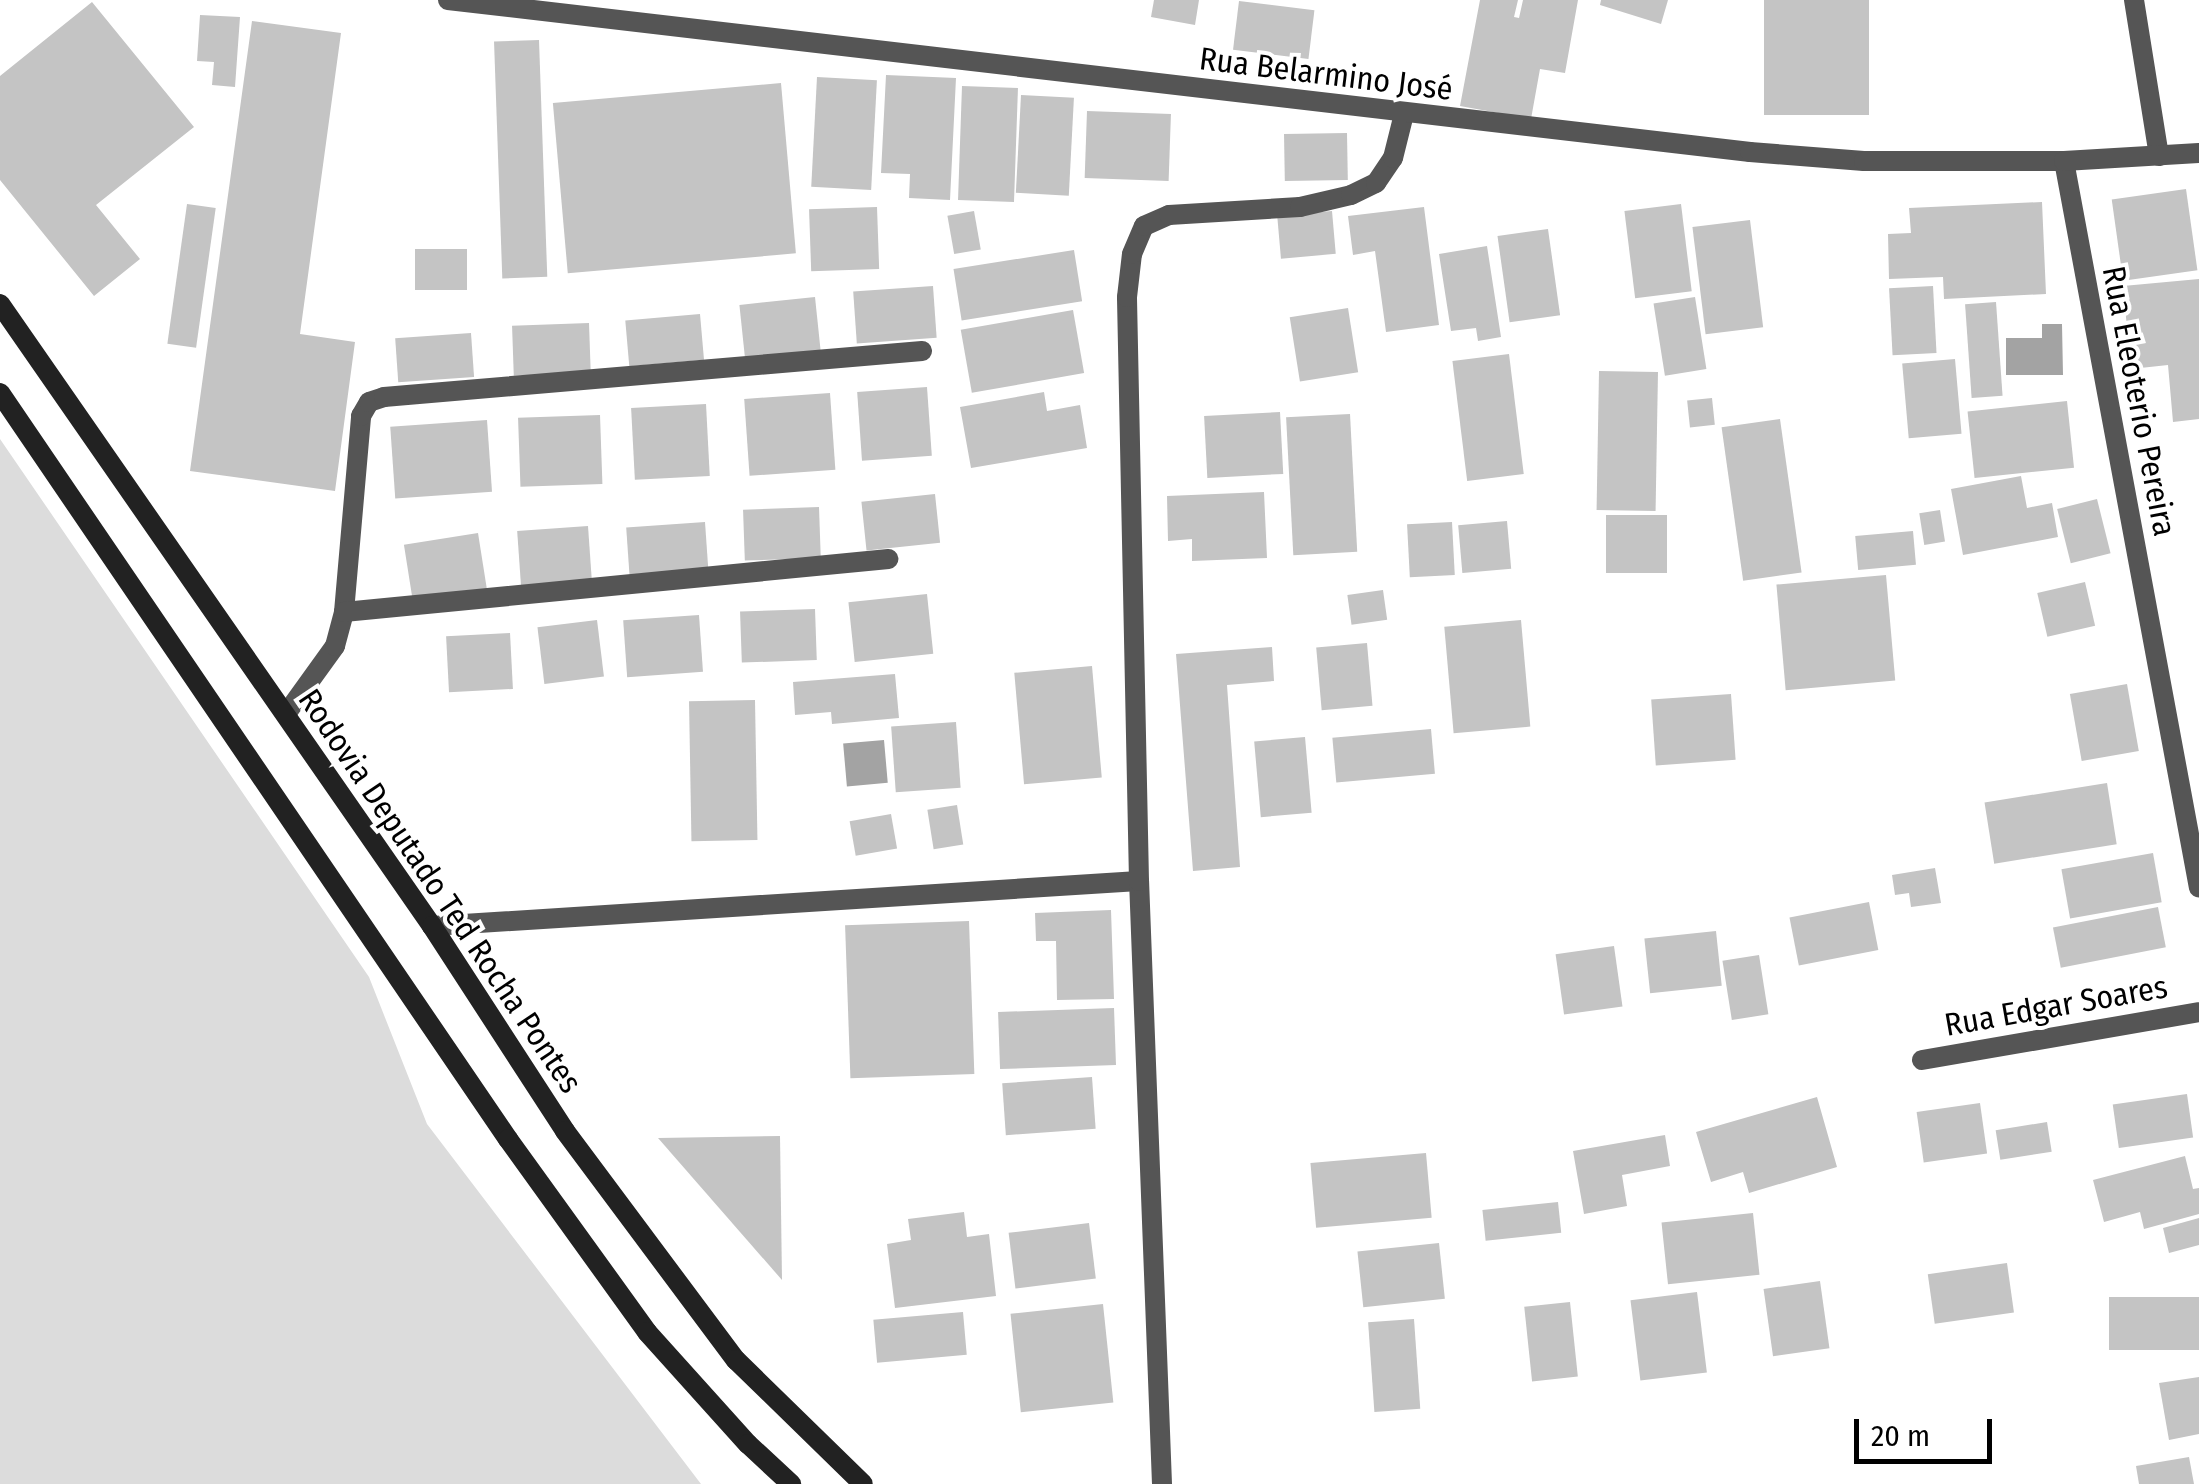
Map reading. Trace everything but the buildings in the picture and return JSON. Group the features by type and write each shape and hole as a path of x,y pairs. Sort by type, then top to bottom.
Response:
{"main road":[{"name":"Rodovia Deputado Ted Rocha Pontes","path":"0,304 432,926 565,1131 736,1360 863,1484"},
{"path":"0,394 508,1139 647,1332 790,1484"}],"street":[{"name":"Rua Belarmino José","path":"448,0 1404,114 1864,161 2064,161 2199,153"},
{"path":"2134,0 2158,156"},
{"path":"1162,1484 1139,881 1127,296 1132,254 1144,226 1169,215 1300,207 1351,195 1376,183 1393,158 1404,114"},
{"name":"Rua Eleoterio Pereira","path":"2064,161 2199,888"},
{"path":"286,714 336,646 344,612 361,416 368,402 384,397 922,350"},
{"path":"344,612 888,559"},
{"path":"432,926 1139,881"},
{"name":"Rua Edgar Soares","path":"1922,1060 2199,1012"}],"shaded area":[{"path":"2042,324 2062,324 2063,375 2006,375 2006,338 2042,338"},
{"path":"0,439 369,977 427,1124 701,1484 0,1484"},
{"path":"884,740 888,783 847,786 843,744"}]}
